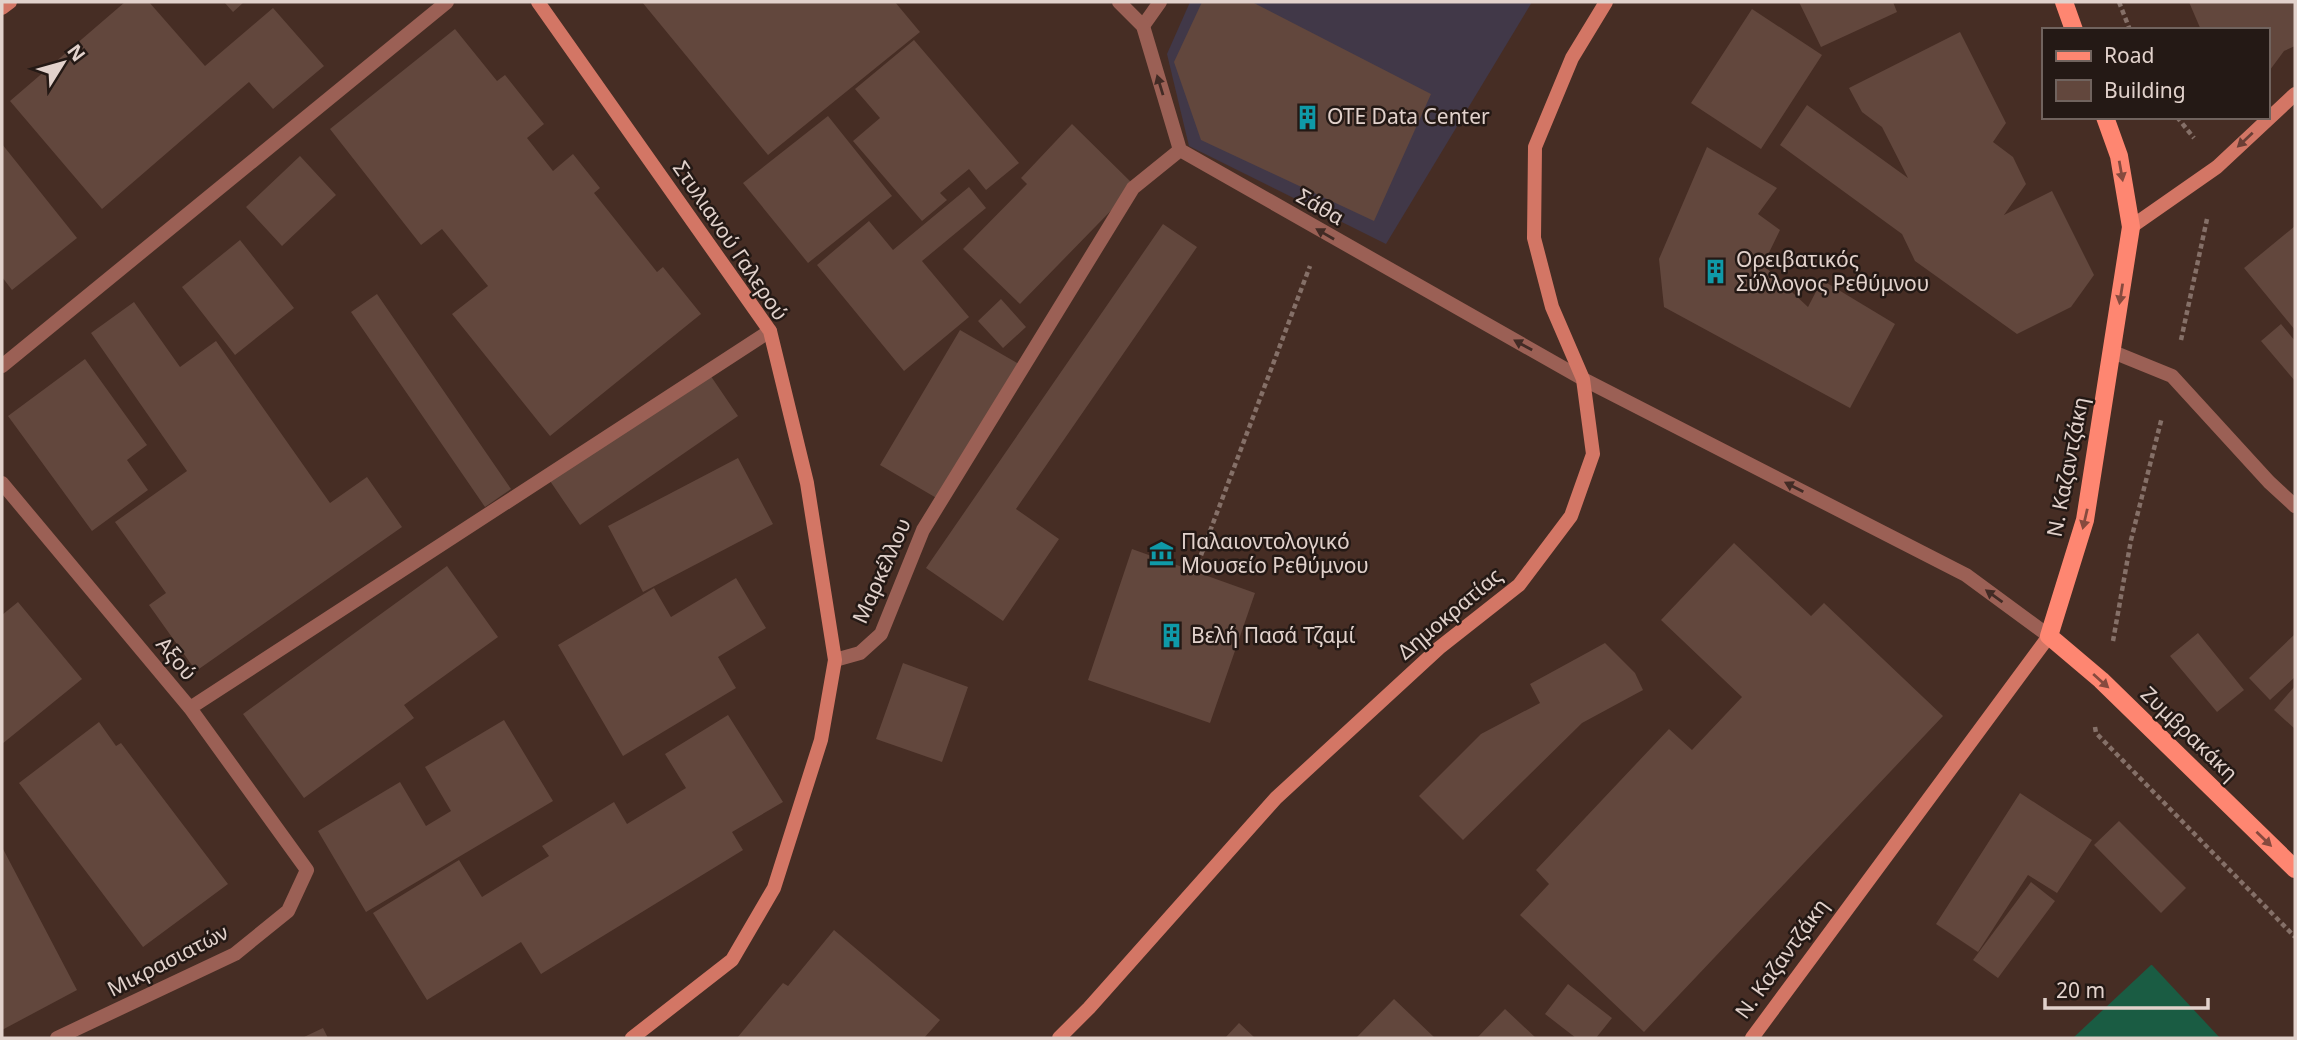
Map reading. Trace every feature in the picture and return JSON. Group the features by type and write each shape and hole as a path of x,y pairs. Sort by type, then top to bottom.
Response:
{"main road":[{"path":"2064,2 2073,28"},
{"name":"Ν. Καζαντζάκη","path":"2049,636 2085,520 2132,227 2119,156 2106,119"},
{"name":"Ζυμβρακάκη","path":"2049,636 2101,680 2295,869"}],"street":[{"path":"2,8 10,2"},
{"path":"2,366 447,2"},
{"name":"Στυλιανού Γαλερού","path":"538,2 770,331 807,483 835,660"},
{"path":"1119,2 1143,26 1180,150"},
{"path":"1143,26 1160,2"},
{"name":"Δημοκρατίας","path":"1059,1038 1089,1009 1276,798 1439,648 1519,585 1571,516 1593,454 1583,379 1552,307 1534,238 1535,147 1572,58 1606,2"},
{"path":"2269,118 2295,94"},
{"path":"2132,227 2217,167 2268,119"},
{"name":"Σάθα","path":"1180,150 1583,379 1966,575 2049,636"},
{"name":"Μαρκέλλου","path":"835,660 860,653 881,634 923,530 1133,188 1180,150"},
{"path":"190,708 770,331"},
{"path":"2113,352 2172,376 2269,482 2295,506"},
{"name":"Αξού","path":"2,483 190,708 307,870"},
{"name":"Ν. Καζαντζάκη","path":"1752,1038 2049,636"},
{"path":"632,1038 732,960 775,888 821,740 835,660"},
{"name":"Μικρασιατών","path":"57,1038 235,954 288,911 307,870"}],"path":[{"path":"2119,2 2129,28"},
{"path":"2179,119 2217,167 2188,314 2131,540 2112,645 2095,708 2096,733 2295,937"},
{"path":"1195,571 1323,233"}],"shaded area":[{"path":"1190,2 1532,2 1386,244 1189,146 1167,54"}],"green space":[{"path":"2151,965 2220,1038 2073,1038"}],"building":[{"path":"125,2 149,2 205,66 273,8 324,66 273,109 249,82 102,209 10,101"},
{"path":"224,2 244,2 233,12"},
{"path":"642,2 895,2 920,32 768,155"},
{"name":"OTE Data Center","path":"1202,2 1252,2 1431,94 1374,221 1201,140 1174,62"},
{"path":"1799,2 1893,2 1897,12 1821,47"},
{"path":"2189,2 2295,2 2295,46 2284,51 2269,71 2269,28 2200,28"},
{"path":"1752,9 1822,55 1761,149 1691,103"},
{"path":"455,29 497,81 505,75 544,124 527,138 553,171 573,154 600,188 594,193 657,272 663,267 701,314 550,436 452,314 488,286 442,229 421,245 330,129"},
{"path":"1960,32 2006,123 1993,142 2013,157 2026,184 2004,215 2052,191 2094,275 2071,307 2017,334 1915,261 1902,234 1780,145 1807,105 1908,178 1882,127 1862,112 1849,88"},
{"path":"914,40 1019,163 986,190 969,169 940,193 947,200 922,221 853,141 880,118 855,89"},
{"path":"828,116 892,196 808,263 743,183"},
{"path":"1072,124 1135,186 1020,304 963,249 1027,184 1021,178"},
{"path":"2,144 77,238 12,290 2,277"},
{"name":"Ορειβατικός Σύλλογος Ρεθύμνου","path":"1707,147 1777,188 1758,214 1780,230 1763,265 1808,307 1822,280 1895,324 1850,408 1664,307 1659,259"},
{"path":"300,156 336,195 282,246 246,207"},
{"path":"969,187 986,208 922,261 969,317 904,371 817,265 869,221 893,250"},
{"path":"1163,224 1197,247 1016,509 1059,539 1003,621 926,568"},
{"path":"2295,226 2295,330 2244,268"},
{"path":"240,240 294,308 235,355 182,287"},
{"path":"377,294 511,489 485,507 351,312"},
{"path":"1001,299 1026,327 1003,348 978,321"},
{"path":"134,302 180,367 216,341 330,503 367,477 402,527 196,671 149,605 166,593 115,522 187,471 91,333"},
{"path":"2281,324 2295,341 2295,381 2261,341"},
{"path":"960,330 1024,367 945,503 880,465"},
{"path":"85,359 147,445 127,460 148,490 92,531 8,416"},
{"path":"706,369 738,416 580,525 548,478"},
{"path":"738,458 773,524 643,592 608,526"},
{"path":"1734,543 1811,616 1824,603 1943,716 1644,1032 1520,915 1549,884 1536,870 1669,729 1692,750 1742,697 1661,620"},
{"name":"Βελή Πασά Τζαμί","path":"1132,549 1255,593 1210,723 1088,680"},
{"path":"447,566 498,637 404,705 414,718 304,798 243,714"},
{"path":"736,578 766,628 718,657 736,688 623,756 558,645 654,588 671,617"},
{"path":"18,602 82,679 2,744 2,615"},
{"path":"2198,633 2244,690 2217,712 2170,656"},
{"path":"2295,634 2295,677 2270,700 2249,678"},
{"path":"1605,643 1635,673 1643,690 1582,723 1463,840 1419,796 1481,734 1540,703 1530,684"},
{"path":"903,663 968,687 942,762 876,739"},
{"path":"2295,686 2295,729 2274,710"},
{"path":"728,715 783,802 732,832 743,850 541,974 521,942 427,1000 373,913 459,860 482,897 549,856 542,846 614,802 627,824 686,788 665,754"},
{"path":"504,720 553,801 366,912 318,831 400,782 426,826 451,811 425,767"},
{"path":"99,722 116,746 121,743 228,884 143,947 19,783"},
{"path":"2020,793 2092,840 2057,893 2028,875 1978,952 1936,924"},
{"path":"2119,821 2186,888 2161,913 2094,845"},
{"path":"2,847 77,990 2,1030"},
{"path":"2031,882 2055,901 1998,978 1973,960"},
{"path":"834,930 940,1020 924,1038 737,1038 783,983 788,986"},
{"path":"1568,984 1612,1018 1596,1038 1576,1038 1545,1014"},
{"path":"1394,999 1435,1038 1356,1038"},
{"path":"1505,1009 1536,1038 1477,1038"},
{"path":"1239,1023 1255,1038 1225,1038"},
{"path":"323,1028 328,1038 302,1038"}],"place":[{"name":"OTE Data Center","path":"1307,117"},
{"name":"Ορειβατικός Σύλλογος Ρεθύμνου","path":"1716,272"},
{"name":"Παλαιοντολογικό Μουσείο Ρεθύμνου","path":"1161,554"},
{"name":"Βελή Πασά Τζαμί","path":"1171,636"}]}
